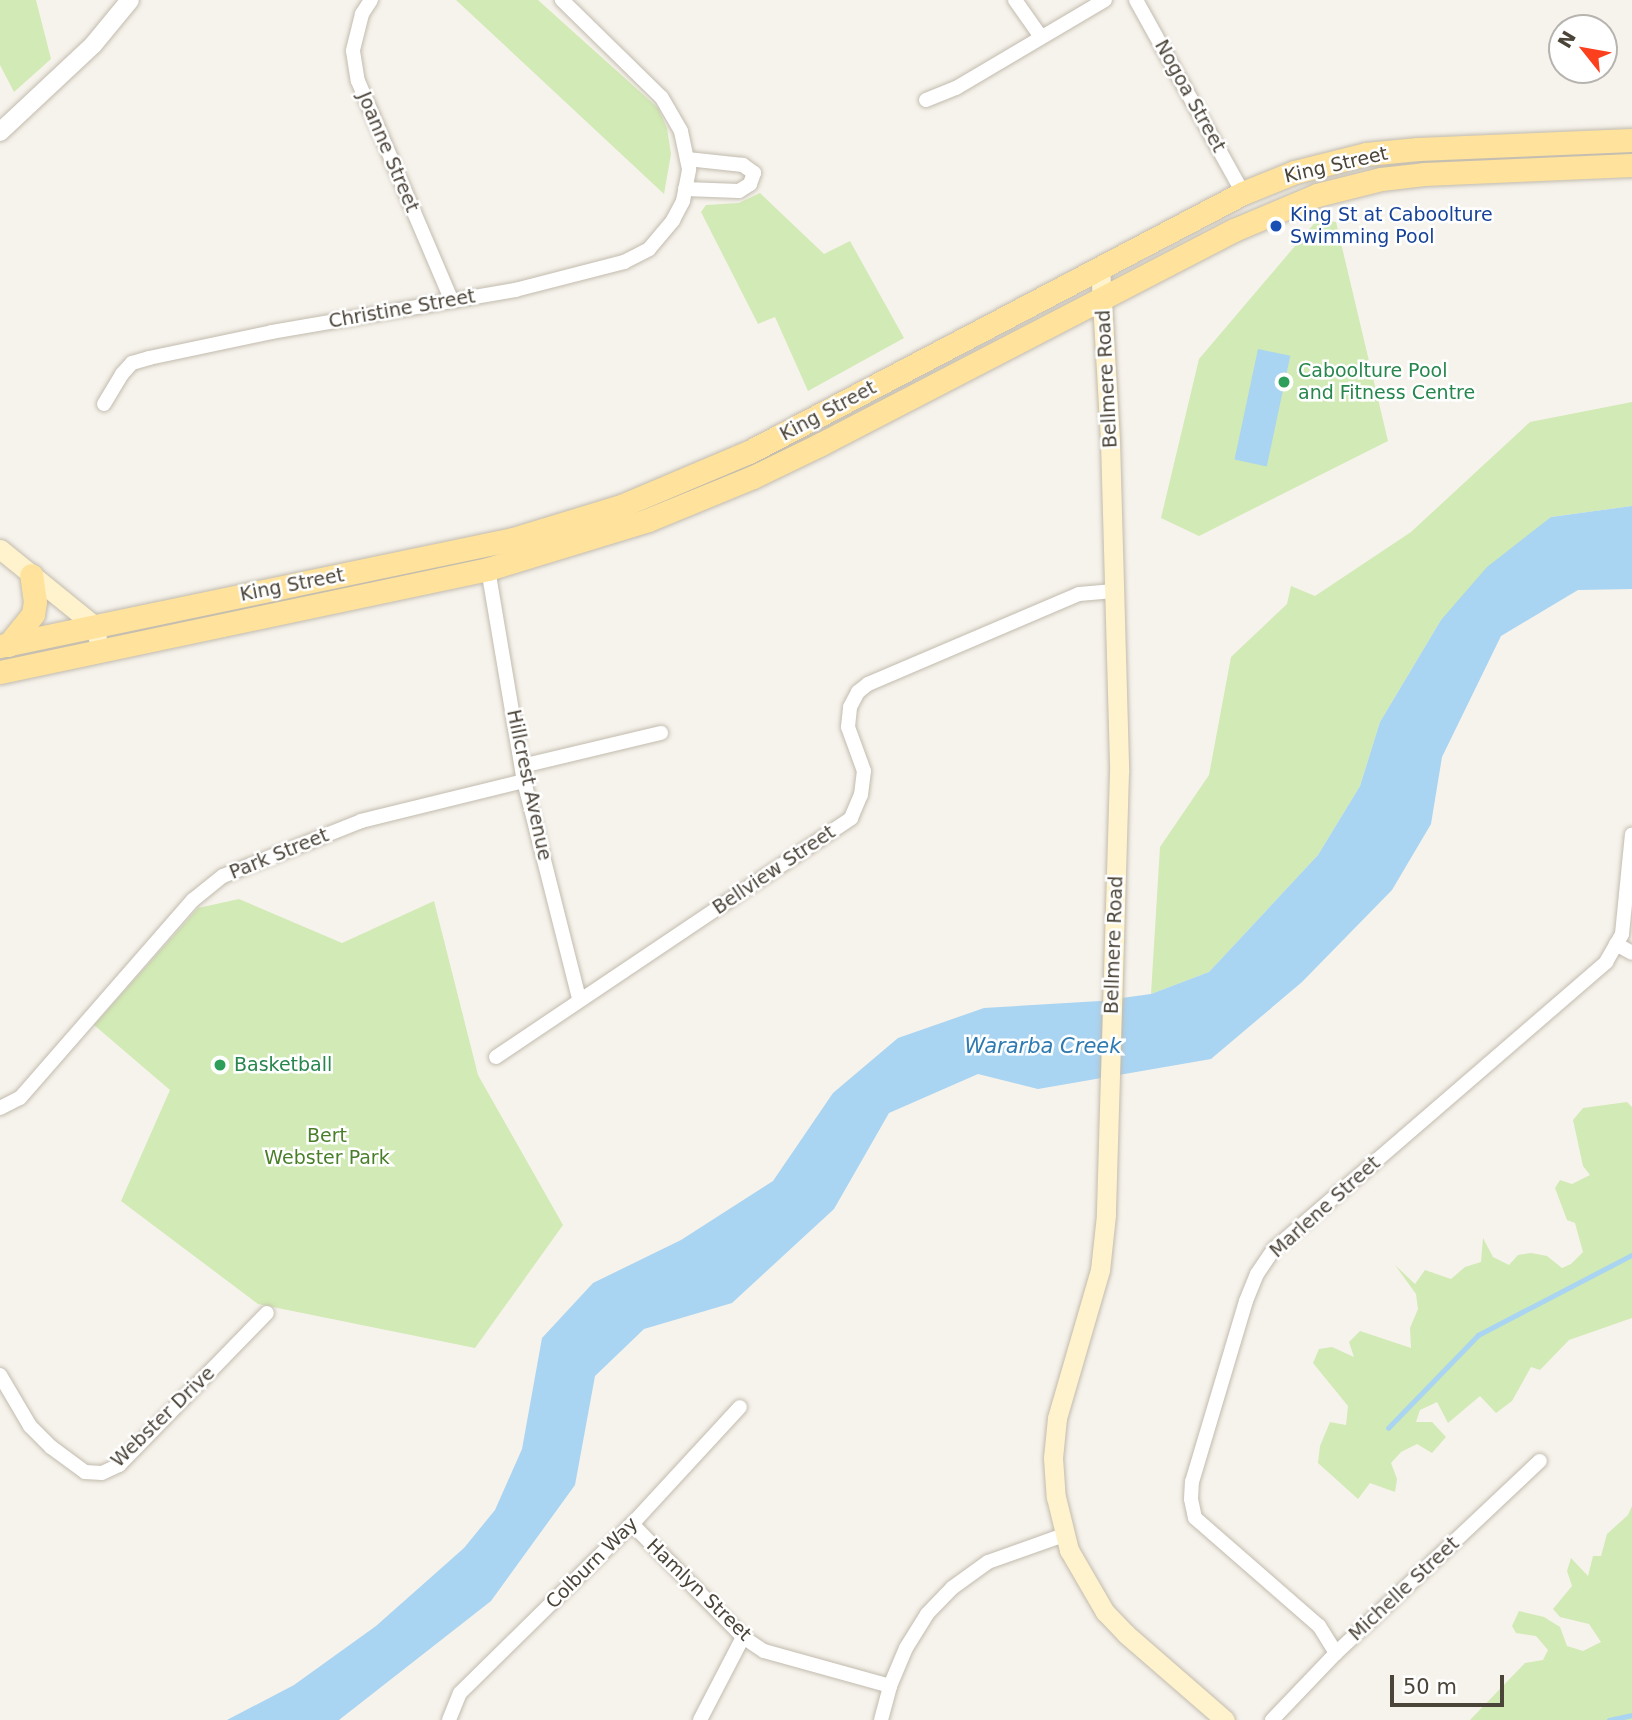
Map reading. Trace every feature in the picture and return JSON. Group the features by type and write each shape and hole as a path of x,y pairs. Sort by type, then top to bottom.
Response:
{"main road":[{"name":"King Street","path":"4,645 513,539 621,506 749,452 1243,193 1295,172 1366,154 1418,149 1632,140"},
{"path":"1541,144 1543,169"},
{"name":"King Street","path":"0,672 488,569 648,520 753,477 1234,230 1317,195 1372,181 1413,176 1632,165"},
{"name":"Bellmere Road","path":"1100,267 1119,772 1106,1215 1100,1270 1057,1418 1053,1458 1056,1497 1063,1535 1105,1612 1126,1634 1225,1720"},
{"path":"0,549 95,626 100,650"},
{"path":"4,645 33,614 35,602 31,575"}],"street":[{"path":"0,132 93,45 130,0"},
{"name":"Joanne Street","path":"371,0 362,14 353,51 358,81 452,301"},
{"name":"Christine Street","path":"104,404 132,363 149,358 514,290 624,262 649,249 673,220 685,189 689,169 681,131 661,97 562,0"},
{"path":"1015,0 1041,37"},
{"path":"926,100 956,88 1105,0"},
{"name":"Nogoa Street","path":"1136,0 1243,193"},
{"path":"685,189 738,191 750,184 754,173 743,165 687,159"},
{"name":"Hillcrest Avenue","path":"488,569 523,773 579,999"},
{"name":"Bellview Street","path":"496,1057 851,818 861,795 864,771 848,727 850,707 858,692 868,684 1079,594 1114,591"},
{"name":"Park Street","path":"0,1108 20,1098 193,900 223,876 361,821 661,733"},
{"name":"Marlene Street","path":"1336,1653 1319,1626 1195,1518 1191,1499 1192,1482 1257,1274 1274,1249 1606,962 1622,934 1632,834"},
{"path":"1616,944 1632,953"},
{"name":"Webster Drive","path":"0,1375 30,1426 51,1447 85,1472 103,1473 119,1465 267,1313"},
{"name":"Colburn Way","path":"449,1720 460,1693 632,1524 740,1407"},
{"name":"Michelle Street","path":"1272,1720 1336,1653 1540,1461"},
{"name":"Hamlyn Street","path":"632,1524 743,1637 764,1651 890,1686"},
{"path":"881,1720 890,1686 906,1648 927,1614 952,1588 988,1562 1063,1535"},
{"path":"700,1720 743,1637"}],"green space":[{"path":"0,0 36,0 51,59 14,92 0,65"},
{"path":"456,0 538,0 658,108 667,128 671,154 664,194"},
{"path":"760,193 824,254 850,241 904,338 808,391 775,317 758,324 701,212 706,205 739,203"},
{"name":"Caboolture Pool and Fitness Centre","path":"1318,219 1336,222 1388,441 1199,536 1161,518 1199,359"},
{"path":"1632,402 1632,506 1551,517 1441,620 1380,722 1360,786 1318,855 1209,972 1151,994 1160,847 1209,775 1231,657 1287,604 1291,586 1315,596 1411,532 1530,422"},
{"name":"Bert Webster Park","path":"239,899 342,943 434,901 478,1075 563,1225 475,1348 258,1304 121,1201 170,1090 94,1025 198,908"},
{"path":"1627,1102 1632,1107 1632,1318 1569,1340 1540,1370 1531,1367 1512,1401 1496,1413 1480,1396 1448,1423 1437,1402 1420,1410 1416,1422 1432,1422 1446,1437 1432,1453 1417,1444 1401,1452 1391,1463 1397,1479 1395,1492 1370,1483 1358,1499 1318,1463 1320,1446 1330,1422 1346,1425 1348,1406 1313,1363 1319,1349 1332,1347 1354,1357 1349,1342 1360,1331 1411,1348 1410,1328 1418,1309 1416,1294 1395,1265 1415,1284 1425,1270 1451,1279 1465,1267 1481,1262 1483,1238 1493,1257 1509,1265 1518,1255 1531,1253 1547,1256 1562,1268 1571,1264 1583,1252 1575,1223 1567,1220 1555,1188 1560,1180 1572,1184 1590,1175 1583,1166 1573,1120 1583,1108"},
{"path":"1632,1506 1632,1720 1470,1720 1525,1663 1543,1660 1548,1650 1536,1636 1516,1633 1512,1626 1519,1611 1544,1617 1560,1627 1567,1646 1583,1651 1601,1642 1589,1624 1560,1617 1553,1609 1572,1586 1567,1571 1571,1558 1588,1576 1593,1556 1601,1556 1607,1534 1628,1515"}],"water":[{"path":"1258,349 1290,356 1267,466 1235,460"},
{"name":"Wararba Creek","path":"1632,506 1632,589 1578,590 1501,636 1442,757 1431,824 1392,890 1302,982 1211,1059 1038,1089 978,1074 889,1113 834,1209 732,1303 644,1329 595,1376 575,1485 491,1601 339,1720 227,1720 294,1685 376,1626 464,1548 495,1510 522,1449 542,1338 593,1283 681,1240 773,1181 833,1093 898,1038 984,1008 1100,1001 1151,994 1209,972 1318,855 1360,786 1380,722 1441,620 1487,567 1551,517"}],"waterway":[{"path":"1388,1428 1478,1335 1632,1255"},
{"path":"1609,1720 1632,1715"}],"place":[{"name":"King St at Caboolture Swimming Pool","path":"1276,226"},
{"name":"Caboolture Pool and Fitness Centre","path":"1284,382"},
{"name":"Basketball","path":"220,1065"}]}
